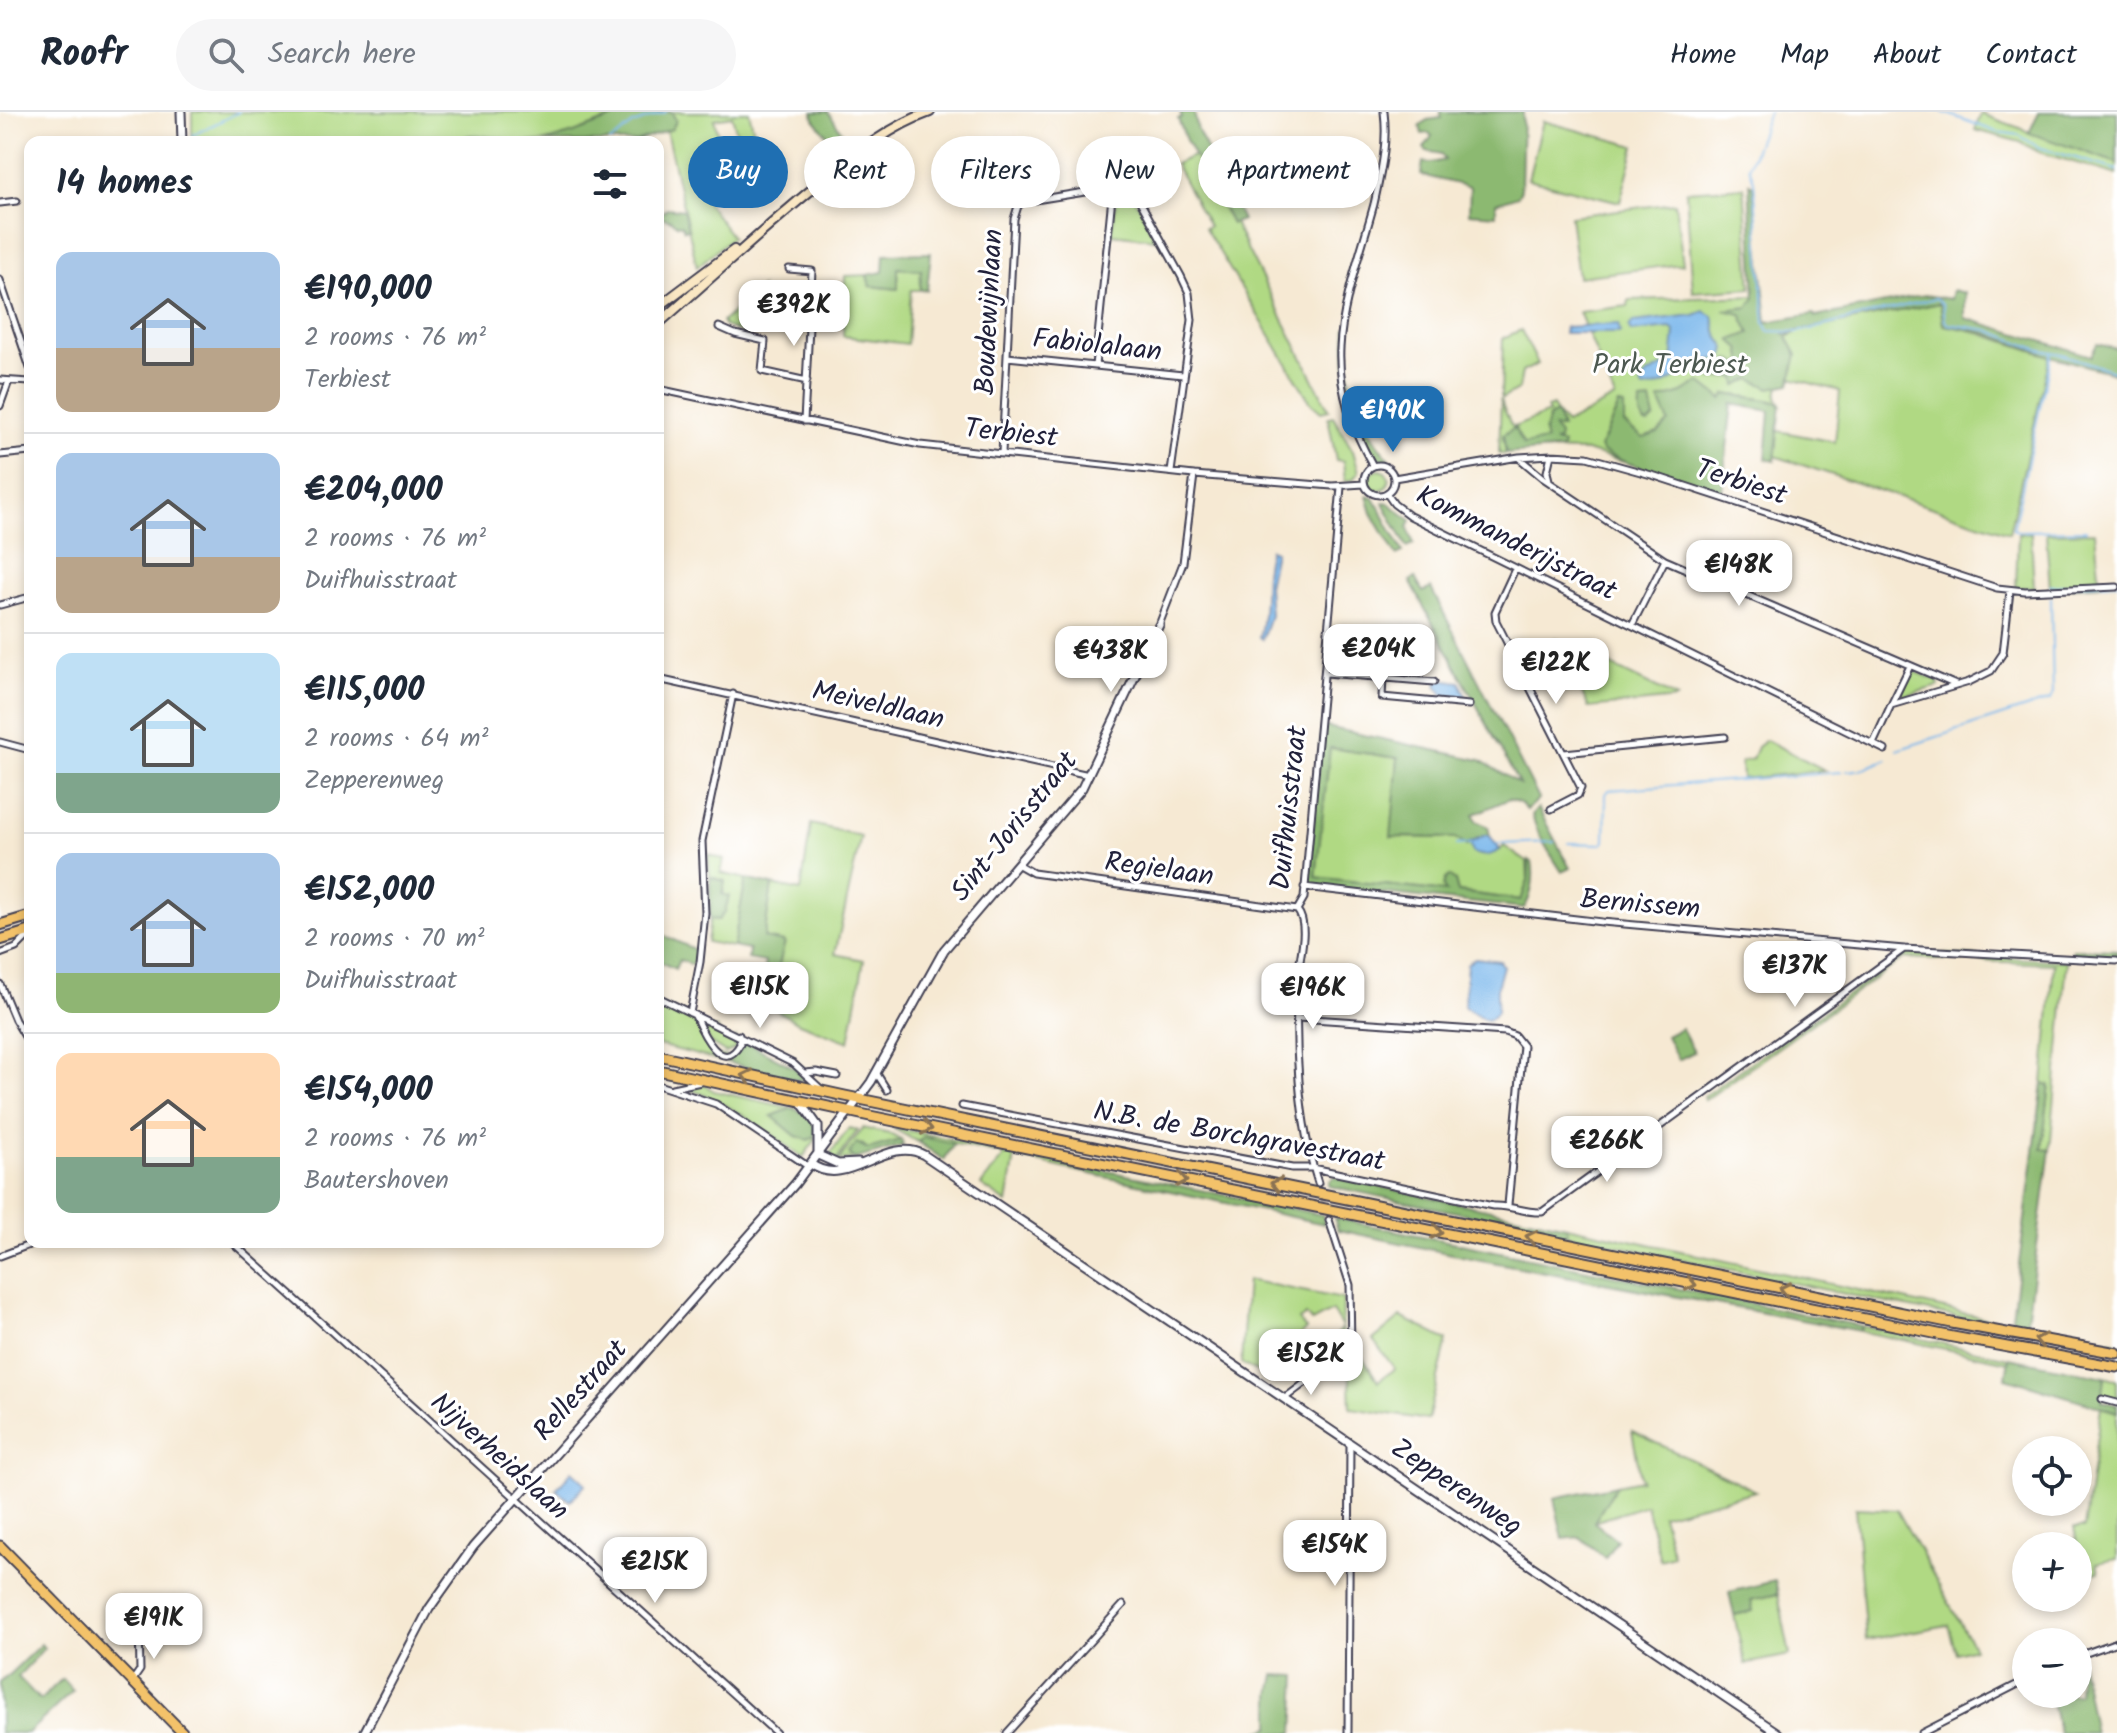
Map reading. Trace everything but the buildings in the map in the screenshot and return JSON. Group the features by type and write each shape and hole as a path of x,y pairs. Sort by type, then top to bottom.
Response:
{"main road":[{"path":"664,303 875,140 895,127 930,112"},
{"path":"664,319 753,237"},
{"path":"0,925 24,918"},
{"path":"0,940 24,934"},
{"path":"664,1056 824,1092 1952,1323 2117,1353"},
{"path":"664,1071 1953,1337 2117,1367"},
{"path":"0,1546 183,1733"}],"street":[{"path":"181,112 182,136"},
{"path":"1373,466 1348,409 1340,350 1345,314 1383,167 1386,135 1384,112"},
{"name":"Boudewijnlaan","path":"1002,453 1014,219 1018,206 1023,202 1076,193"},
{"path":"0,203 17,201"},
{"path":"1095,366 1111,208"},
{"path":"1143,208 1189,293 1192,320 1171,472"},
{"path":"789,269 812,271 804,421"},
{"path":"0,280 24,350"},
{"path":"719,327 765,341 762,371 807,381"},
{"name":"Fabiolalaan","path":"1007,357 1183,375"},
{"path":"0,380 24,382"},
{"path":"0,406 9,381"},
{"name":"Terbiest","path":"664,390 920,445 1194,475 1341,486 1364,484"},
{"path":"0,455 24,453"},
{"path":"1550,481 1547,472 1551,455"},
{"path":"1519,457 1612,527 1665,560 1956,685"},
{"name":"Terbiest","path":"1394,478 1519,457 1587,457 2010,591 2117,587"},
{"path":"1373,466 1386,467 1394,478 1387,494 1373,494 1364,484 1365,474 1373,466"},
{"name":"Sint-Jorisstraat","path":"859,1099 877,1074 934,964 958,930 1090,775 1159,625 1183,563 1194,475"},
{"name":"Duifhuisstraat","path":"1318,1183 1303,1121 1296,999 1303,922 1297,910 1304,898 1341,486"},
{"name":"Kommanderijstraat","path":"1387,494 1410,516 1885,750"},
{"name":"Kommanderijstraat","path":"1632,625 1665,560"},
{"path":"1515,569 1494,616 1581,791 1576,797 1551,809"},
{"path":"1891,705 1982,677 1991,671 2003,653 2010,591"},
{"path":"0,605 24,599"},
{"path":"1873,744 1910,666"},
{"path":"1326,673 1434,682"},
{"path":"1383,678 1382,697 1469,705"},
{"name":"Meiveldlaan","path":"664,680 1090,775"},
{"path":"733,694 702,841 705,913 693,1014 710,1045 720,1053 730,1055 735,1052 740,1044 739,1035"},
{"path":"1564,753 1725,737"},
{"path":"0,742 24,748"},
{"name":"Regielaan","path":"1017,864 1033,873 1297,910"},
{"name":"Bernissem","path":"1304,887 1602,922 1904,949 2117,961"},
{"path":"0,954 16,948 24,939"},
{"name":"N.B. de Borchgravestraat","path":"962,1106 1292,1168 1313,1168 1493,1206 1508,1205 1523,1212 1546,1211 1904,949"},
{"path":"0,984 24,1035"},
{"path":"664,1000 794,1064 824,1092"},
{"path":"1298,1018 1505,1032 1515,1036 1523,1046 1508,1205"},
{"path":"804,1073 837,1076"},
{"path":"877,1074 887,1090"},
{"path":"667,1088 704,1081"},
{"path":"664,1087 724,1108 810,1166"},
{"name":"Rellestraat","path":"364,1733 435,1600 473,1547 810,1166 859,1099"},
{"path":"800,1101 818,1126 818,1155"},
{"name":"Zepperenweg","path":"810,1166 829,1172 850,1169 900,1149 912,1149 924,1155 1778,1733"},
{"name":"Zepperenweg","path":"818,1155 838,1164 862,1162"},
{"path":"1285,1398 1351,1348 1350,1285 1329,1220"},
{"path":"0,1256 24,1247"},
{"name":"Nijverheidslaan","path":"239,1248 776,1733"},
{"path":"2102,1399 2117,1403"},
{"path":"1348,1733 1350,1443"},
{"path":"1007,1733 1123,1605"},
{"path":"132,1681 140,1670 139,1626"},
{"path":"2092,1651 2117,1642"},
{"path":"1922,1733 2012,1687"}],"green space":[{"path":"192,112 749,112 755,136 737,136 732,116 714,119 719,136 688,136 688,208 711,208 732,237 697,267 666,131 672,129 676,121 650,136 192,136"},
{"path":"628,112 672,112 676,121 672,129 653,136 564,136"},
{"path":"813,112 828,112 845,136 828,136 814,119"},
{"path":"1180,112 1194,112 1200,136 1198,136 1198,162 1178,119 1182,117"},
{"path":"1440,112 1523,112 1521,189 1518,196 1496,203 1496,215 1469,213 1470,187 1421,175 1423,162 1445,160 1441,154 1424,148 1432,136 1422,134 1420,126 1427,120 1442,118"},
{"path":"2039,112 2117,112 2117,163 2029,133"},
{"path":"1981,114 2117,163 2117,175 1975,130"},
{"path":"1543,121 1635,146 1620,202 1528,179"},
{"path":"1195,155 1198,161 1198,206 1182,177 1182,161"},
{"path":"1749,183 1753,185 1767,322 1814,314 1816,317 1925,295 1951,299 1953,290 1965,293 1965,318 2091,356 2097,344 2117,349 2117,374 2050,356 1986,333 1943,325 1940,303 1783,334 1796,333 1787,337 1797,355 1790,384 1770,388 1751,379 1737,386 1736,377 1712,379 1710,373 1729,359 1743,363 1740,348 1731,340 1750,333 1741,314 1724,310 1748,307 1755,298"},
{"path":"1744,187 1751,288 1693,292 1686,191"},
{"path":"1675,203 1683,264 1578,277 1570,216"},
{"path":"667,208 683,210 688,229 684,230 682,225 664,218"},
{"path":"1115,208 1140,208 1155,239 1112,234"},
{"path":"1199,208 1223,208 1231,224 1234,223 1329,410 1321,412 1311,403 1205,228 1209,226"},
{"path":"1222,208 1236,208 1242,220 1231,224"},
{"path":"931,253 927,290 920,290 921,270 898,268 898,289 870,286 867,275 883,272 884,254"},
{"path":"898,268 921,270 920,290 911,290 907,344 843,336 845,276 867,275 870,286 898,289"},
{"path":"761,287 750,336 724,326 722,322"},
{"name":"Park Terbiest","path":"1757,296 1766,337 1940,303 1967,329 2050,356 2009,533 1775,456 1778,431 1835,442 1840,391 1791,378 1786,338 1777,397 1781,404 1727,394 1715,489 1586,451 1521,450 1515,427 1503,435 1506,454 1499,454 1501,402 1514,427 1549,413 1547,408 1553,406 1566,424 1615,398 1579,312 1628,306 1629,300"},
{"path":"1346,328 1349,375 1362,419 1358,420 1347,375"},
{"path":"1521,330 1538,364 1522,372 1519,389 1501,399 1503,338"},
{"path":"1700,382 1722,399 1726,394 1781,404 1775,461 1766,459 1770,411 1732,404 1722,491 1627,463 1602,452 1600,447 1619,405 1624,406 1624,424 1643,438 1658,433 1669,422 1659,400 1682,393"},
{"path":"1651,401 1655,418 1648,424 1642,418 1640,408 1641,402"},
{"path":"1556,413 1562,428 1554,428 1559,435 1558,441 1554,442 1563,444 1562,449 1506,454 1503,435 1514,428 1524,445 1546,441 1544,433 1549,417"},
{"path":"1333,416 1353,451 1359,472 1353,479 1345,481 1343,461 1336,460 1328,417"},
{"path":"1362,419 1390,460 1388,462 1376,456 1368,446 1358,420"},
{"path":"1379,470 1386,473 1389,480 1386,487 1379,490 1372,487 1369,480 1372,473"},
{"path":"1367,496 1374,498 1403,552 1396,555 1372,513"},
{"path":"1387,502 1411,520 1408,528 1414,544 1407,547 1383,503"},
{"path":"2095,532 2100,585 2050,589 2046,533"},
{"path":"2031,533 2034,588 2016,587 2018,534"},
{"path":"1415,578 1423,592 1431,588 1539,799 1527,810 1509,799 1474,814 1476,821 1488,827 1490,836 1478,838 1467,846 1455,838 1391,837 1398,758 1330,748 1316,877 1446,892 1443,886 1449,876 1455,881 1458,892 1521,900 1528,880 1529,860 1532,862 1533,880 1524,908 1314,886 1308,881 1322,726 1480,760 1519,784 1410,581"},
{"path":"1556,639 1677,698 1589,708"},
{"path":"1916,672 1937,680 1939,686 1904,696 1901,692 1909,676"},
{"path":"1766,740 1825,770 1742,779 1741,762 1752,759 1757,747"},
{"path":"1329,748 1398,758 1392,837 1455,838 1467,846 1470,843 1472,849 1500,850 1504,846 1527,862 1528,880 1522,900 1458,892 1455,881 1447,892 1316,878"},
{"path":"1538,808 1570,868 1562,872 1545,845 1532,815"},
{"path":"811,824 861,836 835,954 864,960 849,1042 799,1023 769,1006 784,943 764,939 772,885 801,891"},
{"path":"708,854 724,860 721,873 746,879 733,947 707,942 710,919 719,920 725,881 710,877"},
{"path":"710,877 725,881 722,894 729,896 725,912 719,920 710,919"},
{"path":"746,879 772,885 764,938 785,942 773,988 762,985 765,962 748,959 749,950 733,947"},
{"path":"664,936 696,950 693,965 679,960 675,969 664,964"},
{"path":"2073,949 2117,950 2117,958 2072,955"},
{"path":"1908,952 2067,961 2050,1150 2041,1149 2050,1086 2043,1083 2054,964 1904,958 1705,1100 1704,1096"},
{"path":"664,1006 691,1019 709,1048 721,1056 730,1057 729,1063 664,1047"},
{"path":"701,1025 718,1029 717,1033 732,1042 736,1038 736,1048 726,1053 711,1044"},
{"path":"1681,1028 1694,1052 1678,1060 1666,1036"},
{"path":"744,1041 795,1068 804,1079 797,1080 729,1063 730,1057 739,1052"},
{"path":"2043,1083 2050,1085 2042,1149 2050,1150 2026,1327 2011,1324"},
{"path":"705,1085 714,1091 792,1108 772,1116 816,1139 803,1157 733,1110 688,1089"},
{"path":"792,1108 810,1118 815,1137 808,1140 796,1136 772,1116"},
{"path":"849,1128 858,1130 836,1160 833,1159 831,1153"},
{"path":"863,1128 890,1134 901,1140 868,1149 862,1144 849,1154 855,1159 838,1161"},
{"path":"896,1128 1082,1166 1081,1172 1015,1157 1007,1203 981,1185 1005,1155 924,1137 918,1142"},
{"path":"924,1137 954,1144 944,1160 918,1142"},
{"path":"901,1140 903,1145 855,1159 849,1154 857,1143 868,1149"},
{"path":"1082,1166 1323,1215 1324,1224 1081,1172"},
{"path":"1334,1177 1567,1226 1567,1235 1329,1186"},
{"path":"1334,1218 1861,1326 1860,1331 1338,1230"},
{"path":"1567,1226 2008,1323 2117,1342 2117,1347 1935,1313 1568,1235"},
{"path":"1247,1280 1343,1299 1342,1346 1334,1351 1330,1346 1342,1327 1332,1311 1312,1322 1306,1315 1299,1320 1306,1329 1299,1336 1316,1358 1324,1352 1327,1356 1305,1373 1287,1348 1274,1347 1269,1379 1241,1363"},
{"path":"1401,1317 1447,1340 1428,1420 1351,1408 1349,1357 1358,1351 1378,1381 1395,1369 1373,1340"},
{"path":"1861,1326 2009,1358 2008,1362 1860,1331"},
{"path":"2009,1358 2105,1377 2102,1401 2117,1405 2117,1412 2006,1378"},
{"path":"2105,1377 2117,1379 2117,1399 2102,1395"},
{"path":"2101,1407 2117,1412 2117,1559 2097,1563 2099,1572 2092,1573 2092,1532 2075,1532 2074,1528 2084,1528 2086,1516 2092,1516 2092,1471"},
{"path":"1632,1431 1756,1491 1662,1515 1673,1556 1660,1560 1646,1505 1594,1522 1617,1485 1641,1480"},
{"path":"1617,1485 1594,1522 1617,1540 1605,1558 1580,1537 1563,1539 1554,1498"},
{"path":"1855,1508 1897,1510 1974,1648 1956,1653 1948,1625 1866,1640"},
{"path":"1775,1581 1778,1594 1751,1600 1753,1611 1734,1615 1729,1592"},
{"path":"1778,1594 1790,1655 1745,1664 1734,1615 1753,1611 1750,1600"},
{"path":"41,1644 44,1648 18,1677 40,1700 62,1679 73,1691 28,1733 0,1733 0,1683"},
{"path":"1275,1675 1297,1676 1294,1733 1259,1731 1271,1727 1271,1694"},
{"path":"2053,1708 2089,1708 2094,1733 2059,1733"}],"water":[{"path":"1704,311 1713,316 1717,335 1726,348 1724,356 1701,362 1667,383 1643,389 1640,383 1647,375 1672,362 1675,332 1671,328 1631,332 1629,328 1633,322 1694,315"},
{"path":"1618,324 1620,333 1564,333 1565,327"},
{"path":"1270,549 1275,551 1268,586 1270,615 1262,639 1259,637"},
{"path":"1440,679 1460,682 1466,696 1463,699 1444,696 1436,685"},
{"path":"1485,835 1490,836 1500,850 1487,855 1473,853 1470,843"},
{"path":"1475,958 1500,961 1503,966 1497,988 1497,1012 1491,1019 1486,1020 1464,1007 1467,964"},
{"path":"572,1471 586,1484 570,1501 556,1489"}],"waterway":[{"path":"193,135 239,112"},
{"path":"618,136 633,124 666,112"},
{"path":"1769,112 1749,166 1754,181 1765,323 1769,331 1799,332 1936,298 1943,304 1948,324 1988,330 2037,349 2117,372"},
{"path":"1942,112 1997,132 2019,135 2038,147 2117,170"},
{"path":"2052,352 2013,529 2086,530"},
{"path":"2050,586 2117,583"},
{"path":"1897,750 2050,700 2053,694 2051,597"},
{"path":"1847,771 1864,769 1887,759"},
{"path":"1568,843 1603,844 1606,794 1609,790 1842,772"},
{"path":"1497,844 1554,842"},
{"path":"1456,845 1471,844"}],"tunnel":[{"path":"1318,1183 1329,1220"}]}
